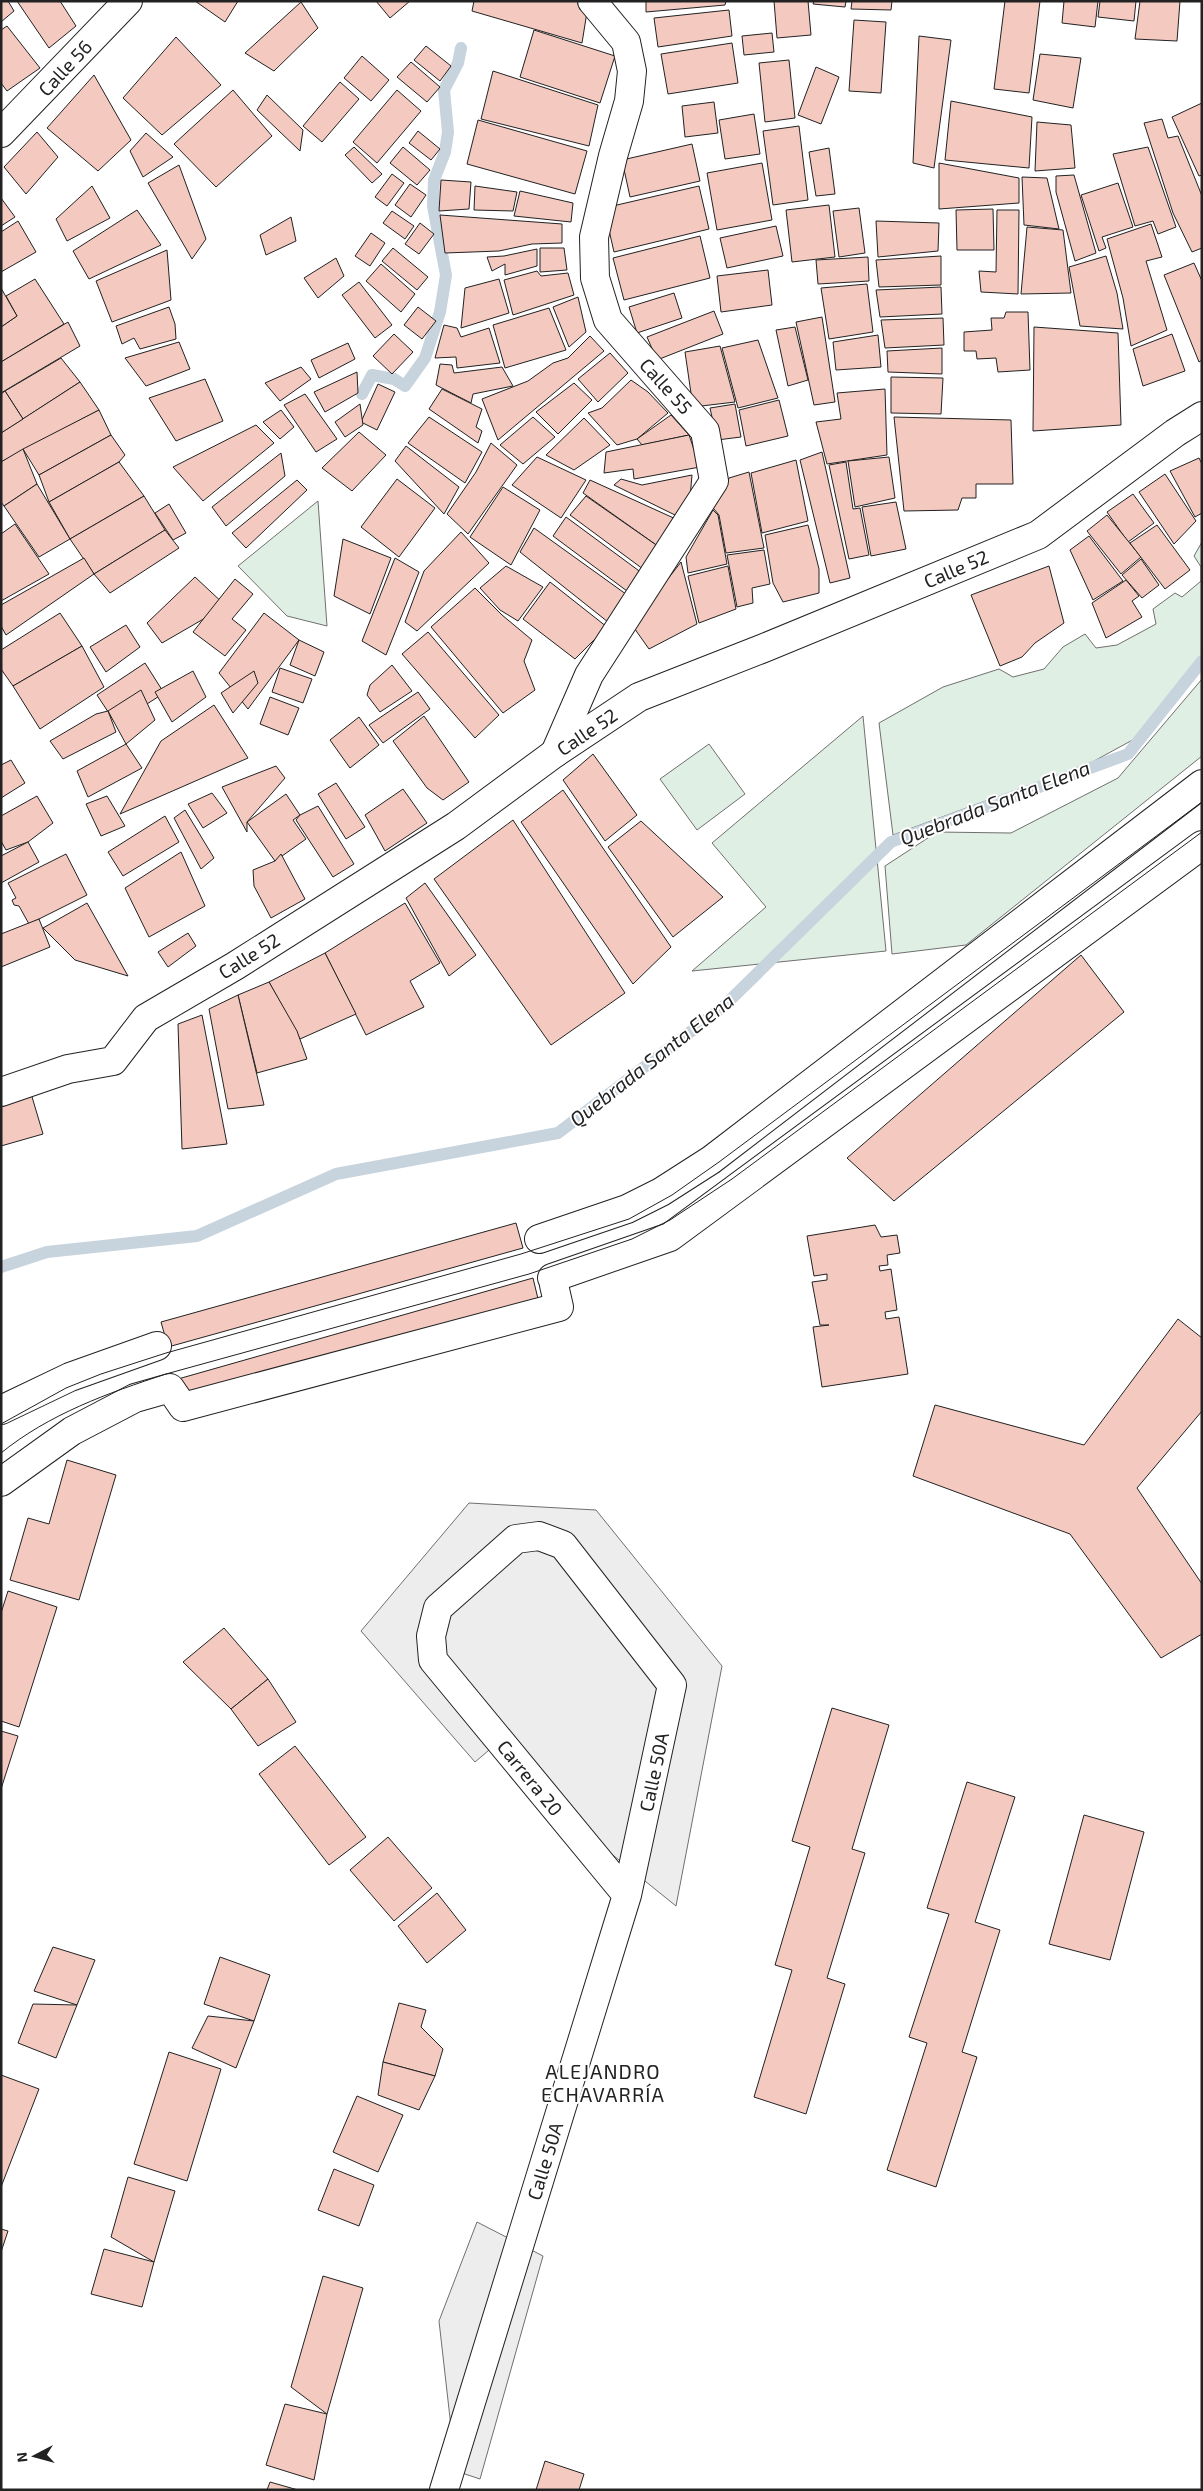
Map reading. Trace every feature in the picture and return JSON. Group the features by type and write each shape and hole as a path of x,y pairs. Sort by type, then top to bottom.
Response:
{"street":[{"name":"Calle 56","path":"1,133 128,1"},
{"name":"Calle 55","path":"555,753 589,675 714,481 705,431 608,320 595,278 594,237 613,156 630,101 632,70 626,42 592,1"},
{"name":"Calle 52","path":"1,1092 68,1069 113,1061 146,1018 234,966 456,826 555,753 639,697 764,648 1038,535 1175,433 1202,416"},
{"path":"539,1239 627,1209 661,1192 711,1160 1202,784"},
{"path":"1,1482 72,1431 135,1398 170,1388 183,1407 559,1307 553,1281 670,1236 1202,845"},
{"path":"1,1410 70,1377 157,1346"},
{"name":"Carrera 20","path":"627,1896 433,1660 431,1636 438,1608 516,1538 539,1536 563,1544 672,1685"},
{"name":"Calle 50A","path":"444,2490 627,1896 672,1685"}],"green space":[{"path":"318,501 327,626 287,616 238,566"},
{"path":"1202,542 1202,656 1181,679 1138,737 1074,772 991,799 893,835 879,723 943,687 999,669 1013,677 1044,669 1063,647 1085,634 1096,648 1117,645 1156,624 1153,609 1175,593 1182,597 1201,581 1201,567 1194,556"},
{"path":"1202,679 1202,756 966,945 892,954 885,866 937,832 1011,833 1118,778"},
{"path":"863,716 886,951 692,971 766,907 712,843"},
{"path":"709,744 745,794 697,830 660,779"}],"shaded area":[{"path":"469,1503 596,1510 722,1666 676,1906 588,1835 509,1733 475,1762 361,1631"},
{"path":"477,2222 543,2256 480,2479 456,2471 439,2321"}],"building":[{"path":"1,1 8,1 14,11 1,22"},
{"path":"17,1 60,1 76,26 49,48"},
{"path":"195,1 238,1 225,22"},
{"path":"376,1 410,1 390,18"},
{"path":"474,1 580,1 587,12 582,43 472,11"},
{"path":"646,1 726,1 725,5 646,12"},
{"path":"774,1 808,1 811,35 777,38"},
{"path":"814,1 846,1 845,7 813,4"},
{"path":"852,1 892,1 891,10 851,9"},
{"path":"1005,1 1040,1 1029,93 994,89"},
{"path":"1064,1 1098,1 1095,27 1062,23"},
{"path":"1100,1 1136,1 1134,21 1098,17"},
{"path":"1140,1 1180,1 1177,41 1135,39"},
{"path":"301,2 318,28 274,71 245,53"},
{"path":"729,10 732,36 658,47 654,18"},
{"path":"854,20 886,22 881,93 849,91"},
{"path":"7,26 40,68 7,91 1,83 1,30"},
{"path":"534,30 615,56 600,103 520,77"},
{"path":"772,33 774,52 744,55 742,36"},
{"path":"919,36 951,40 934,168 913,163"},
{"path":"176,37 221,85 162,135 123,98"},
{"path":"732,43 738,83 668,94 661,54"},
{"path":"426,46 451,66 440,81 414,60"},
{"path":"1040,54 1081,58 1073,108 1033,100"},
{"path":"362,56 389,80 371,101 344,78"},
{"path":"789,60 795,118 765,122 759,63"},
{"path":"411,62 440,87 427,102 397,77"},
{"path":"816,67 839,77 821,124 798,115"},
{"path":"493,71 598,105 589,146 481,119"},
{"path":"94,75 131,140 98,171 47,128"},
{"path":"340,82 359,99 322,142 303,126"},
{"path":"233,90 272,136 216,187 174,144"},
{"path":"397,90 421,111 377,163 353,142"},
{"path":"267,95 303,130 300,151 257,110"},
{"path":"951,101 1032,117 1029,168 945,160"},
{"path":"714,102 718,133 685,137 682,106"},
{"path":"1202,103 1202,175 1199,176 1172,117"},
{"path":"754,114 760,154 725,159 719,120"},
{"path":"1162,119 1168,138 1178,136 1202,196 1202,248 1192,252 1173,213 1144,123"},
{"path":"478,120 587,151 575,194 467,164"},
{"path":"1037,122 1071,125 1075,168 1035,171"},
{"path":"799,126 808,200 773,205 763,131"},
{"path":"418,131 440,149 431,160 409,143"},
{"path":"37,132 58,157 26,194 4,167"},
{"path":"146,133 173,157 143,177 130,151"},
{"path":"692,144 700,181 630,197 622,160"},
{"path":"354,147 382,174 372,183 345,155"},
{"path":"403,147 430,170 417,185 390,163"},
{"path":"1148,147 1176,227 1158,234 1153,221 1135,226 1113,154"},
{"path":"829,148 835,194 816,196 809,152"},
{"path":"762,163 772,220 717,230 707,173"},
{"path":"939,163 1019,178 1019,203 939,209"},
{"path":"179,165 206,239 192,259 148,183"},
{"path":"392,174 404,183 387,206 375,197"},
{"path":"1074,175 1096,253 1075,261 1056,192 1056,176"},
{"path":"1022,177 1047,178 1059,229 1024,225"},
{"path":"441,180 471,182 469,209 439,211"},
{"path":"1118,183 1133,227 1102,237 1106,248 1099,251 1081,195"},
{"path":"410,184 426,195 411,217 395,205"},
{"path":"92,186 110,218 67,241 56,219"},
{"path":"475,186 517,192 513,211 474,210"},
{"path":"699,186 709,229 614,252 604,208"},
{"path":"520,191 573,203 571,222 514,216"},
{"path":"1,198 15,217 1,226"},
{"path":"829,205 835,257 792,262 786,210"},
{"path":"859,208 865,253 839,257 833,211"},
{"path":"993,209 994,250 957,250 956,210"},
{"path":"137,210 161,245 89,279 73,251"},
{"path":"997,210 1019,210 1018,294 981,292 979,271 996,272"},
{"path":"392,211 414,226 405,239 383,223"},
{"path":"440,215 562,224 562,243 532,244 499,251 445,253"},
{"path":"291,217 296,241 266,255 260,235"},
{"path":"18,221 36,252 1,272 1,232"},
{"path":"876,221 939,223 938,251 878,257"},
{"path":"420,223 434,234 419,254 405,244"},
{"path":"1151,224 1162,257 1146,261 1167,330 1131,346 1123,298 1107,239"},
{"path":"776,226 783,256 727,268 720,238"},
{"path":"1027,227 1063,230 1071,293 1021,294"},
{"path":"371,233 385,243 370,266 355,256"},
{"path":"700,236 710,278 624,300 613,258"},
{"path":"393,248 428,277 417,290 382,261"},
{"path":"540,248 564,248 567,270 540,272"},
{"path":"537,249 537,266 505,275 505,264 492,271 487,257 504,256"},
{"path":"167,250 171,300 112,322 96,281"},
{"path":"941,256 941,285 879,287 876,260"},
{"path":"1106,256 1117,293 1123,329 1080,326 1069,267"},
{"path":"868,257 869,281 818,284 816,260"},
{"path":"336,258 344,276 318,298 304,278"},
{"path":"1194,263 1202,281 1202,360 1199,362 1164,275"},
{"path":"381,264 415,294 401,312 366,281"},
{"path":"768,270 772,305 721,312 717,276"},
{"path":"537,271 541,276 568,273 574,295 513,315 504,280"},
{"path":"35,279 64,324 1,362 1,327 17,316 6,296"},
{"path":"499,279 509,313 461,328 465,288"},
{"path":"359,282 392,325 375,338 342,295"},
{"path":"867,284 873,332 829,339 821,288"},
{"path":"941,287 942,314 880,317 876,290"},
{"path":"1,288 17,316 1,327"},
{"path":"674,293 682,318 637,333 629,307"},
{"path":"578,297 586,332 569,347 553,307"},
{"path":"169,307 175,324 176,339 140,349 134,338 122,344 116,326"},
{"path":"418,307 436,321 422,339 404,325"},
{"path":"549,308 566,350 505,368 493,325"},
{"path":"714,311 723,334 657,360 647,337"},
{"path":"1006,312 1028,312 1030,370 998,372 996,358 977,359 976,351 964,351 964,332 992,330 991,318 1004,318"},
{"path":"822,317 835,402 814,405 796,322"},
{"path":"943,318 944,345 885,348 881,320"},
{"path":"68,322 80,346 1,393 1,362"},
{"path":"444,325 457,328 461,337 489,328 500,363 457,368 456,357 435,358"},
{"path":"795,327 808,380 788,386 776,330"},
{"path":"1034,327 1118,333 1121,425 1033,431"},
{"path":"394,334 413,352 392,374 373,356"},
{"path":"1172,334 1185,371 1143,386 1133,349"},
{"path":"878,335 881,367 836,370 833,342"},
{"path":"590,336 604,351 498,440 482,399 528,381 553,363 568,358"},
{"path":"758,340 778,398 738,408 722,348"},
{"path":"179,342 190,369 146,386 125,358"},
{"path":"348,343 355,359 319,378 311,360"},
{"path":"720,346 735,402 693,407 685,352"},
{"path":"942,348 942,374 888,372 887,351"},
{"path":"610,353 628,373 598,402 578,379"},
{"path":"61,358 80,382 23,419 5,391"},
{"path":"440,364 452,365 454,373 502,367 513,386 473,394 471,403 436,385"},
{"path":"301,367 311,379 280,401 265,383"},
{"path":"357,372 358,393 325,412 314,392"},
{"path":"891,377 943,378 941,414 891,413"},
{"path":"205,379 223,421 176,441 149,398"},
{"path":"631,380 648,392 668,413 637,439 617,445 588,413 602,408"},
{"path":"80,382 99,410 1,462 1,433"},
{"path":"574,383 592,400 558,434 536,412"},
{"path":"378,384 395,392 377,430 361,422"},
{"path":"442,389 482,409 476,427 482,431 478,443 429,409"},
{"path":"885,389 887,455 827,464 816,422 841,419 837,393"},
{"path":"5,391 23,419 1,433 1,394"},
{"path":"305,394 337,439 316,452 284,405"},
{"path":"779,400 788,436 746,446 739,410"},
{"path":"360,404 363,425 345,437 335,422"},
{"path":"735,404 741,437 717,440 710,408"},
{"path":"99,410 111,435 39,475 23,449"},
{"path":"281,410 294,427 280,439 263,422"},
{"path":"671,415 689,435 642,445 637,439"},
{"path":"429,417 482,452 465,483 408,443"},
{"path":"533,417 555,437 523,464 500,445"},
{"path":"894,417 1011,420 1013,484 976,484 976,498 962,498 958,510 904,511"},
{"path":"584,418 610,445 574,470 546,455"},
{"path":"256,425 274,443 203,501 173,467"},
{"path":"359,432 386,455 352,491 322,468"},
{"path":"111,435 125,455 119,462 49,502 39,475"},
{"path":"689,435 700,467 634,479 633,469 604,473 606,452"},
{"path":"491,443 517,465 468,534 447,514 476,472"},
{"path":"406,446 459,487 444,514 395,461"},
{"path":"23,449 37,484 4,506 1,502 1,462"},
{"path":"822,452 850,578 830,583 800,460"},
{"path":"281,453 285,476 226,526 212,507"},
{"path":"537,457 586,480 561,518 512,485"},
{"path":"889,457 895,498 855,507 848,461"},
{"path":"1199,458 1202,464 1202,513 1195,517 1170,471"},
{"path":"796,460 808,521 762,533 751,473"},
{"path":"119,462 144,496 70,539 49,502"},
{"path":"846,462 853,509 860,508 869,555 849,559 829,465"},
{"path":"749,472 764,548 726,553 719,515 709,503 722,491 729,478"},
{"path":"1165,474 1196,521 1174,544 1139,492"},
{"path":"692,475 690,498 679,517 614,485 621,479 642,485"},
{"path":"397,479 435,508 399,557 361,527"},
{"path":"297,480 307,490 246,548 232,533"},
{"path":"590,480 678,520 662,549 583,493"},
{"path":"37,484 70,539 39,557 4,506"},
{"path":"503,487 540,510 511,565 470,537"},
{"path":"1133,494 1154,523 1128,542 1107,512"},
{"path":"144,496 165,530 94,574 70,539"},
{"path":"586,496 662,549 647,572 570,515"},
{"path":"896,502 906,549 871,556 862,507"},
{"path":"169,504 186,533 173,540 155,513"},
{"path":"713,510 718,515 727,564 688,573 686,557"},
{"path":"1107,515 1141,557 1121,574 1087,531"},
{"path":"566,517 646,576 631,594 553,536"},
{"path":"15,524 49,574 1,601 1,534"},
{"path":"808,525 819,569 819,593 783,602 773,583 765,535"},
{"path":"1157,525 1190,570 1165,589 1130,543"},
{"path":"534,528 630,597 608,622 520,552"},
{"path":"165,530 179,548 110,593 94,574"},
{"path":"461,532 489,563 417,631 405,622 424,571"},
{"path":"1089,536 1123,581 1093,600 1070,550"},
{"path":"343,539 391,558 370,614 334,596"},
{"path":"764,550 770,584 752,588 753,603 737,607 727,555"},
{"path":"84,558 94,574 6,635 1,626 1,605"},
{"path":"395,558 419,572 386,655 362,641"},
{"path":"1141,559 1159,585 1142,598 1122,575"},
{"path":"681,562 697,624 649,649 632,625"},
{"path":"506,566 543,587 518,621 500,610 480,588"},
{"path":"728,566 736,609 699,623 688,576"},
{"path":"1049,566 1064,623 1035,643 1022,657 1000,666 971,595"},
{"path":"195,577 226,606 162,643 147,623"},
{"path":"235,579 253,594 232,619 246,630 225,656 193,632"},
{"path":"1126,580 1139,596 1132,601 1142,617 1106,638 1092,603"},
{"path":"550,582 607,627 575,659 523,619"},
{"path":"475,588 502,615 532,640 524,661 535,690 503,713 431,627"},
{"path":"60,613 82,646 13,686 1,669 1,650"},
{"path":"264,613 299,640 248,709 219,673"},
{"path":"126,625 140,647 106,672 90,647"},
{"path":"428,632 499,715 475,738 402,654"},
{"path":"299,640 324,652 315,676 290,665"},
{"path":"82,646 104,687 40,729 13,686"},
{"path":"145,663 164,693 116,724 97,695"},
{"path":"392,665 412,691 380,712 367,695 370,685"},
{"path":"280,668 312,679 303,703 272,692"},
{"path":"193,671 206,697 172,722 155,692"},
{"path":"254,671 258,683 233,713 221,693"},
{"path":"141,690 155,720 126,744 108,711"},
{"path":"418,692 430,709 383,743 369,725"},
{"path":"270,697 299,708 288,735 260,724"},
{"path":"214,705 248,758 120,814 161,741"},
{"path":"108,711 116,732 63,759 50,741 96,714"},
{"path":"424,716 469,782 443,800 427,788 393,741"},
{"path":"359,717 379,745 350,768 330,740"},
{"path":"126,744 142,768 88,797 77,771"},
{"path":"593,754 637,815 605,841 563,780"},
{"path":"11,760 25,783 1,798 1,765"},
{"path":"276,766 285,778 247,822 247,832 222,787"},
{"path":"336,783 365,827 346,839 318,794"},
{"path":"403,789 427,823 385,851 365,815"},
{"path":"563,790 671,947 633,984 521,822"},
{"path":"212,793 227,813 203,828 188,804"},
{"path":"286,794 300,815 293,820 306,839 275,861 247,822"},
{"path":"37,796 53,823 28,842 6,850 1,841 1,816"},
{"path":"107,796 125,826 101,836 86,804"},
{"path":"318,806 354,864 333,877 296,820 300,815"},
{"path":"185,810 214,858 201,869 174,818"},
{"path":"165,816 179,842 123,876 108,852"},
{"path":"513,820 625,993 551,1045 434,879"},
{"path":"641,821 723,897 673,937 608,847"},
{"path":"28,842 39,862 1,883 1,856"},
{"path":"181,852 205,906 149,937 125,888"},
{"path":"66,854 87,895 29,924 19,906 14,905 12,900 16,898 8,883"},
{"path":"281,854 305,899 271,918 254,886 253,870 275,861"},
{"path":"425,883 476,955 449,976 406,898"},
{"path":"87,903 128,976 75,960 43,928"},
{"path":"405,903 440,963 410,981 424,1007 366,1035 325,953"},
{"path":"39,919 50,947 1,967 1,934"},
{"path":"188,933 196,946 168,967 158,952"},
{"path":"325,953 356,1014 300,1039 269,982"},
{"path":"1081,955 1124,1012 894,1201 847,1158"},
{"path":"269,982 297,1031 307,1059 257,1073 238,995"},
{"path":"238,995 264,1105 228,1109 209,1009"},
{"path":"202,1015 227,1144 182,1149 178,1024"},
{"path":"30,1090 43,1134 1,1146 1,1099"},
{"path":"516,1223 523,1248 168,1347 161,1322"},
{"path":"875,1225 881,1237 897,1235 900,1253 887,1255 888,1265 879,1266 880,1271 891,1269 897,1310 885,1312 886,1319 899,1317 908,1374 822,1387 813,1327 829,1325 820,1325 812,1282 827,1280 827,1274 814,1276 807,1236"},
{"path":"533,1278 539,1303 184,1398 178,1379"},
{"path":"1178,1319 1202,1338 1202,1411 1137,1488 1202,1584 1202,1634 1161,1658 1070,1534 913,1476 935,1405 1084,1445"},
{"path":"67,1460 116,1475 79,1600 10,1580 28,1518 49,1524"},
{"path":"8,1591 57,1607 19,1727 1,1721 1,1613"},
{"path":"224,1628 268,1679 231,1709 183,1662"},
{"path":"268,1679 296,1722 258,1746 231,1709"},
{"path":"832,1708 889,1725 852,1849 865,1853 827,1978 845,1984 806,2114 754,2097 792,1970 775,1965 810,1847 792,1841"},
{"path":"1,1731 18,1736 1,1789"},
{"path":"295,1746 366,1837 329,1865 259,1774"},
{"path":"967,1782 1015,1797 975,1922 1000,1930 962,2052 977,2057 936,2187 887,2170 927,2043 909,2037 949,1914 927,1908"},
{"path":"1084,1815 1144,1832 1110,1960 1049,1944"},
{"path":"388,1837 432,1888 394,1921 350,1870"},
{"path":"437,1893 466,1930 427,1963 398,1926"},
{"path":"53,1947 95,1960 77,2005 34,1991"},
{"path":"220,1957 270,1975 254,2021 204,2004"},
{"path":"399,2003 426,2010 421,2027 443,2049 435,2076 383,2062"},
{"path":"33,2004 77,2005 56,2058 18,2043"},
{"path":"208,2016 254,2021 236,2068 192,2048"},
{"path":"169,2052 221,2069 187,2181 134,2164"},
{"path":"383,2062 435,2076 419,2110 378,2095"},
{"path":"1,2075 39,2089 1,2187"},
{"path":"357,2096 403,2115 378,2172 333,2152"},
{"path":"334,2169 374,2185 359,2226 318,2210"},
{"path":"128,2177 175,2191 154,2262 111,2237"},
{"path":"1,2229 8,2231 1,2252"},
{"path":"104,2249 154,2262 142,2307 91,2294"},
{"path":"323,2276 363,2288 327,2414 291,2387"},
{"path":"285,2404 327,2414 314,2480 266,2465"},
{"path":"545,2461 584,2474 579,2490 536,2490"},
{"path":"270,2482 298,2490 267,2490"}],"waterway":[{"path":"362,394 372,375 394,379 405,386 425,358 440,312 446,275 433,206 434,180 445,152 448,132 444,90 458,63 461,48"},
{"name":"Quebrada Santa Elena","path":"1,1267 47,1252 197,1236 336,1174 558,1133 723,1007 891,842 1128,754 1202,661"}],"tram line":[{"path":"1,1424 66,1388 101,1374 166,1353 521,1254 629,1219 672,1195 719,1162 1202,802"},
{"path":"1,1453 19,1439 59,1416 101,1397 144,1381 529,1274 632,1239 670,1220 732,1179 1202,832"}],"district":[{"name":"ALEJANDRO ECHAVARRÍA","path":"603,2084"}]}
